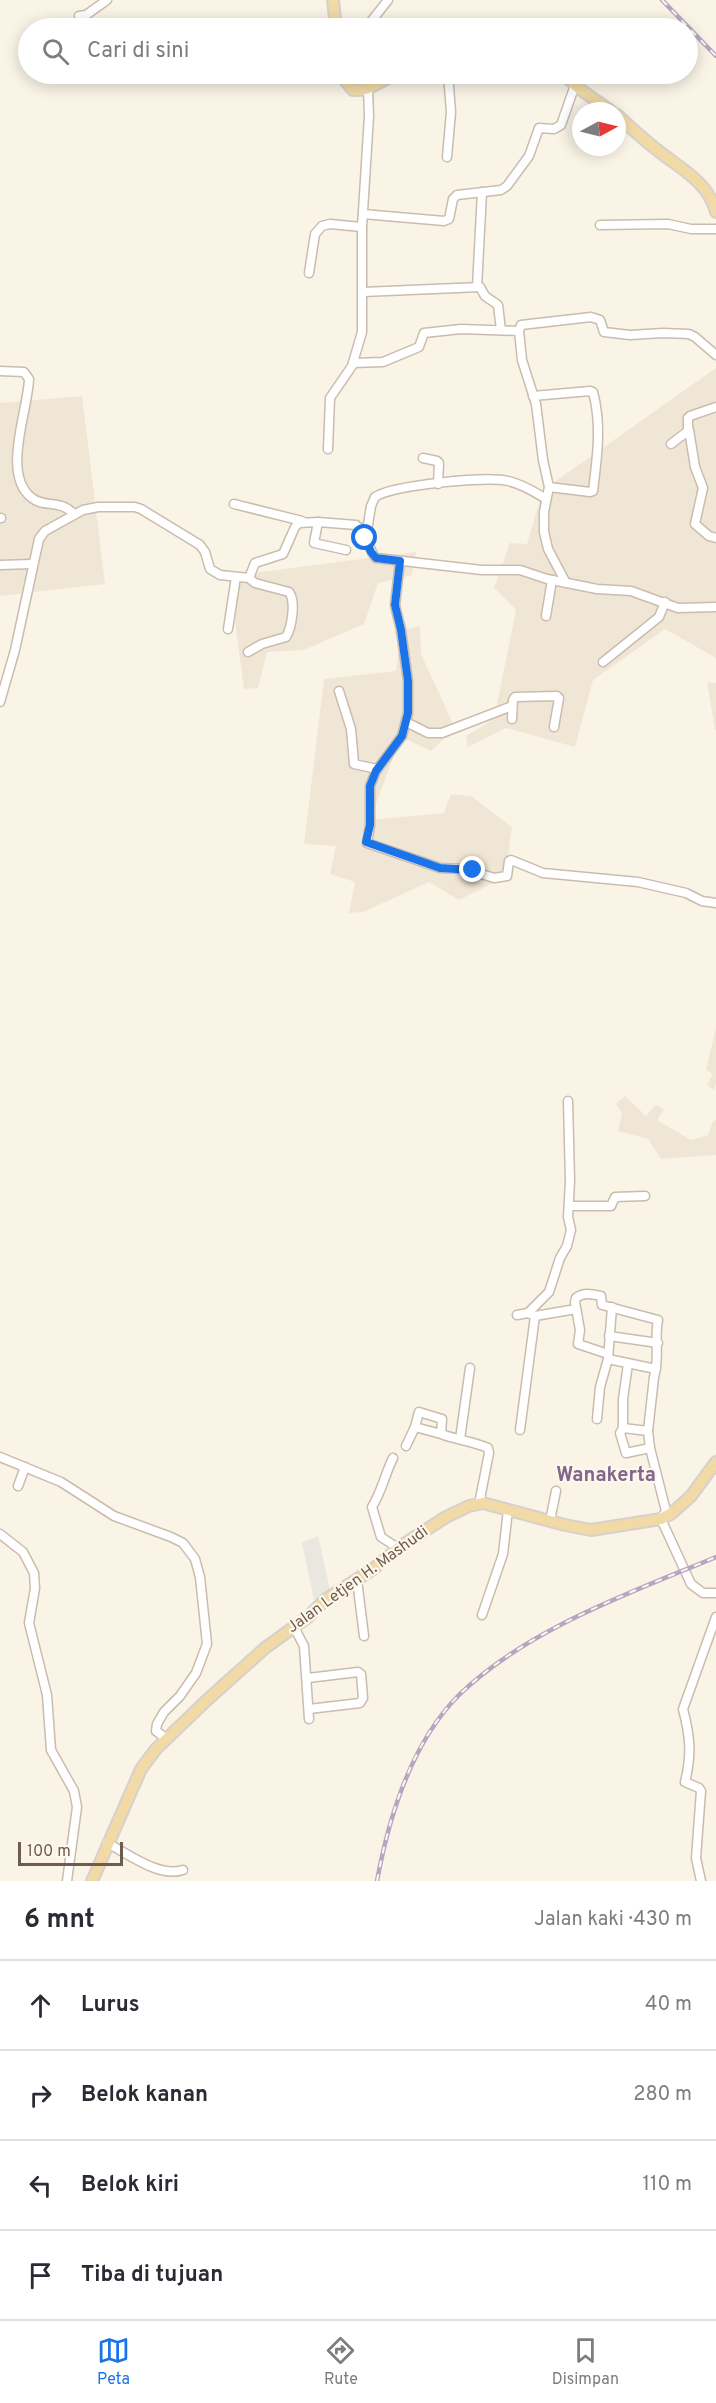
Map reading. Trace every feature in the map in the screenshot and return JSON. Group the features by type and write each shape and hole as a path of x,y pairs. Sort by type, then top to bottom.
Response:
{"main road":[{"path":"333,0 335,18"},
{"path":"348,84 353,90 369,89 379,84"},
{"path":"575,85 599,102"},
{"path":"626,123 657,150 691,174 704,187 716,212"},
{"path":"479,1504 591,1530 661,1519 672,1513 691,1496 716,1462"},
{"name":"Jalan Letjen H. Mashudi","path":"92,1881 141,1769 167,1739 207,1700 265,1648 325,1600 446,1517 469,1506 479,1504"}],"street":[{"path":"79,16 86,15 107,0"},
{"path":"374,18 388,0"},
{"path":"447,157 451,112 449,84"},
{"path":"363,214 444,221 448,219 453,199 457,195 501,190 507,186 529,156 538,128 555,129 561,125 575,85"},
{"path":"328,449 330,398 353,363 362,333 362,228 369,89"},
{"path":"477,287 482,192"},
{"path":"309,273 315,234 322,226 330,224 362,228"},
{"path":"600,225 668,224 691,229 716,229"},
{"path":"363,292 481,288 485,296 498,305 501,330"},
{"path":"566,583 546,541 543,522 549,487 533,396 525,376 519,331 521,325 591,317 600,320 604,332 630,335 689,334 716,355"},
{"path":"353,363 383,362 421,346 424,333 461,329 519,331"},
{"path":"0,372 24,372 29,379 16,461 26,493 37,501 62,505 74,514"},
{"path":"533,396 590,390 596,403 598,424 593,491 549,487"},
{"path":"716,407 690,416 688,421 695,467 704,488 695,524 708,536 716,538"},
{"path":"670,444 689,430"},
{"path":"423,458 439,463 438,484"},
{"path":"365,538 371,506 378,495 410,487 480,480 507,481 546,499"},
{"path":"234,504 302,521 356,525 361,528 376,558 482,570 520,570 552,580 597,589 631,591 678,608 716,607"},
{"path":"0,702 42,534 74,514 98,507 141,509 200,545 212,572 249,578 255,583 289,592 293,600 286,637 262,644 248,652"},
{"path":"249,578 255,563 283,554 295,527 302,521"},
{"path":"318,522 314,543 346,550"},
{"path":"400,561 395,605 401,630 409,704 406,722 398,743 377,769 369,790 370,825 367,843 440,868 466,869 490,877 507,876 511,860 543,873 638,882 686,893 705,902 716,903"},
{"path":"0,565 33,564"},
{"path":"228,629 236,577"},
{"path":"546,616 552,580"},
{"path":"603,662 658,617 665,602"},
{"path":"339,691 351,729 354,764 377,769"},
{"path":"512,720 512,706 515,697 558,697 554,727"},
{"path":"406,722 428,733 441,733 512,706"},
{"path":"520,1430 532,1314 549,1292 571,1230 568,1217 568,1101"},
{"path":"569,1206 611,1206 615,1197 645,1197"},
{"path":"656,1369 628,1364 578,1344 580,1330 576,1298 588,1293 601,1296 602,1305 658,1320 656,1369 648,1431 666,1511 661,1519 686,1577 694,1588 703,1593 716,1593"},
{"path":"597,1419 600,1387 608,1357 612,1307"},
{"path":"517,1315 576,1309"},
{"path":"609,1336 658,1343"},
{"path":"628,1364 623,1399 623,1428 620,1433 626,1453 650,1448"},
{"path":"460,1439 471,1368"},
{"path":"406,1446 419,1412 442,1419 441,1434"},
{"path":"415,1427 469,1440 488,1448 479,1504"},
{"path":"623,1428 648,1431"},
{"path":"0,1456 61,1482 114,1515 183,1543 195,1559 200,1577 207,1644 195,1674 157,1724 156,1731 167,1739"},
{"path":"393,1458 386,1472 380,1495 372,1507 381,1537 398,1548"},
{"path":"18,1486 25,1467"},
{"path":"550,1521 556,1491"},
{"path":"482,1615 503,1554 508,1510"},
{"path":"0,1534 23,1552 34,1573 35,1588 29,1628 46,1695 51,1750 74,1791 76,1799 67,1881"},
{"path":"357,1580 364,1636"},
{"path":"701,1881 696,1858 701,1791 685,1783 690,1753 687,1721 683,1709 716,1617"},
{"path":"294,1627 304,1646 308,1678 309,1719"},
{"path":"308,1678 358,1672 361,1674 363,1698 360,1703 309,1709"},
{"path":"107,1843 159,1869 174,1873 183,1870"}],"shaded area":[{"path":"716,368 716,658 665,629 593,680 575,747 506,728 468,747 466,736 494,719 516,610 494,588 510,543 527,544 543,490"},
{"path":"82,396 105,584 0,596 0,403"},
{"path":"416,552 412,575 378,583 364,624 304,650 267,652 258,688 244,689 229,576"},
{"path":"420,626 421,654 455,728 431,751 401,737 370,820 444,813 451,794 471,796 512,827 505,877 459,900 429,882 363,912 349,913 355,882 330,874 336,846 304,844 324,679 396,671 401,630"},
{"path":"707,682 716,683 716,730 715,730"},
{"path":"716,1028 716,1084 714,1090 707,1085 713,1074 706,1070"},
{"path":"625,1096 646,1116 656,1105 664,1109 657,1120 691,1140 708,1135 713,1121 716,1120 716,1155 661,1159 648,1139 618,1131 622,1113 616,1104"},
{"path":"318,1536 330,1590 314,1600 302,1543"}],"railway":[{"path":"662,0 679,18"},
{"path":"698,37 716,56"},
{"path":"377,1881 388,1831 404,1782 428,1735 459,1695 486,1672 548,1632 615,1599 716,1557"}],"district":[{"name":"Wanakerta","path":"606,1476"}],"route":[{"path":"365,538 376,558 400,561 395,605 401,630 409,704 402,736 376,771 370,786 370,825 366,842 440,868 473,870"}]}
